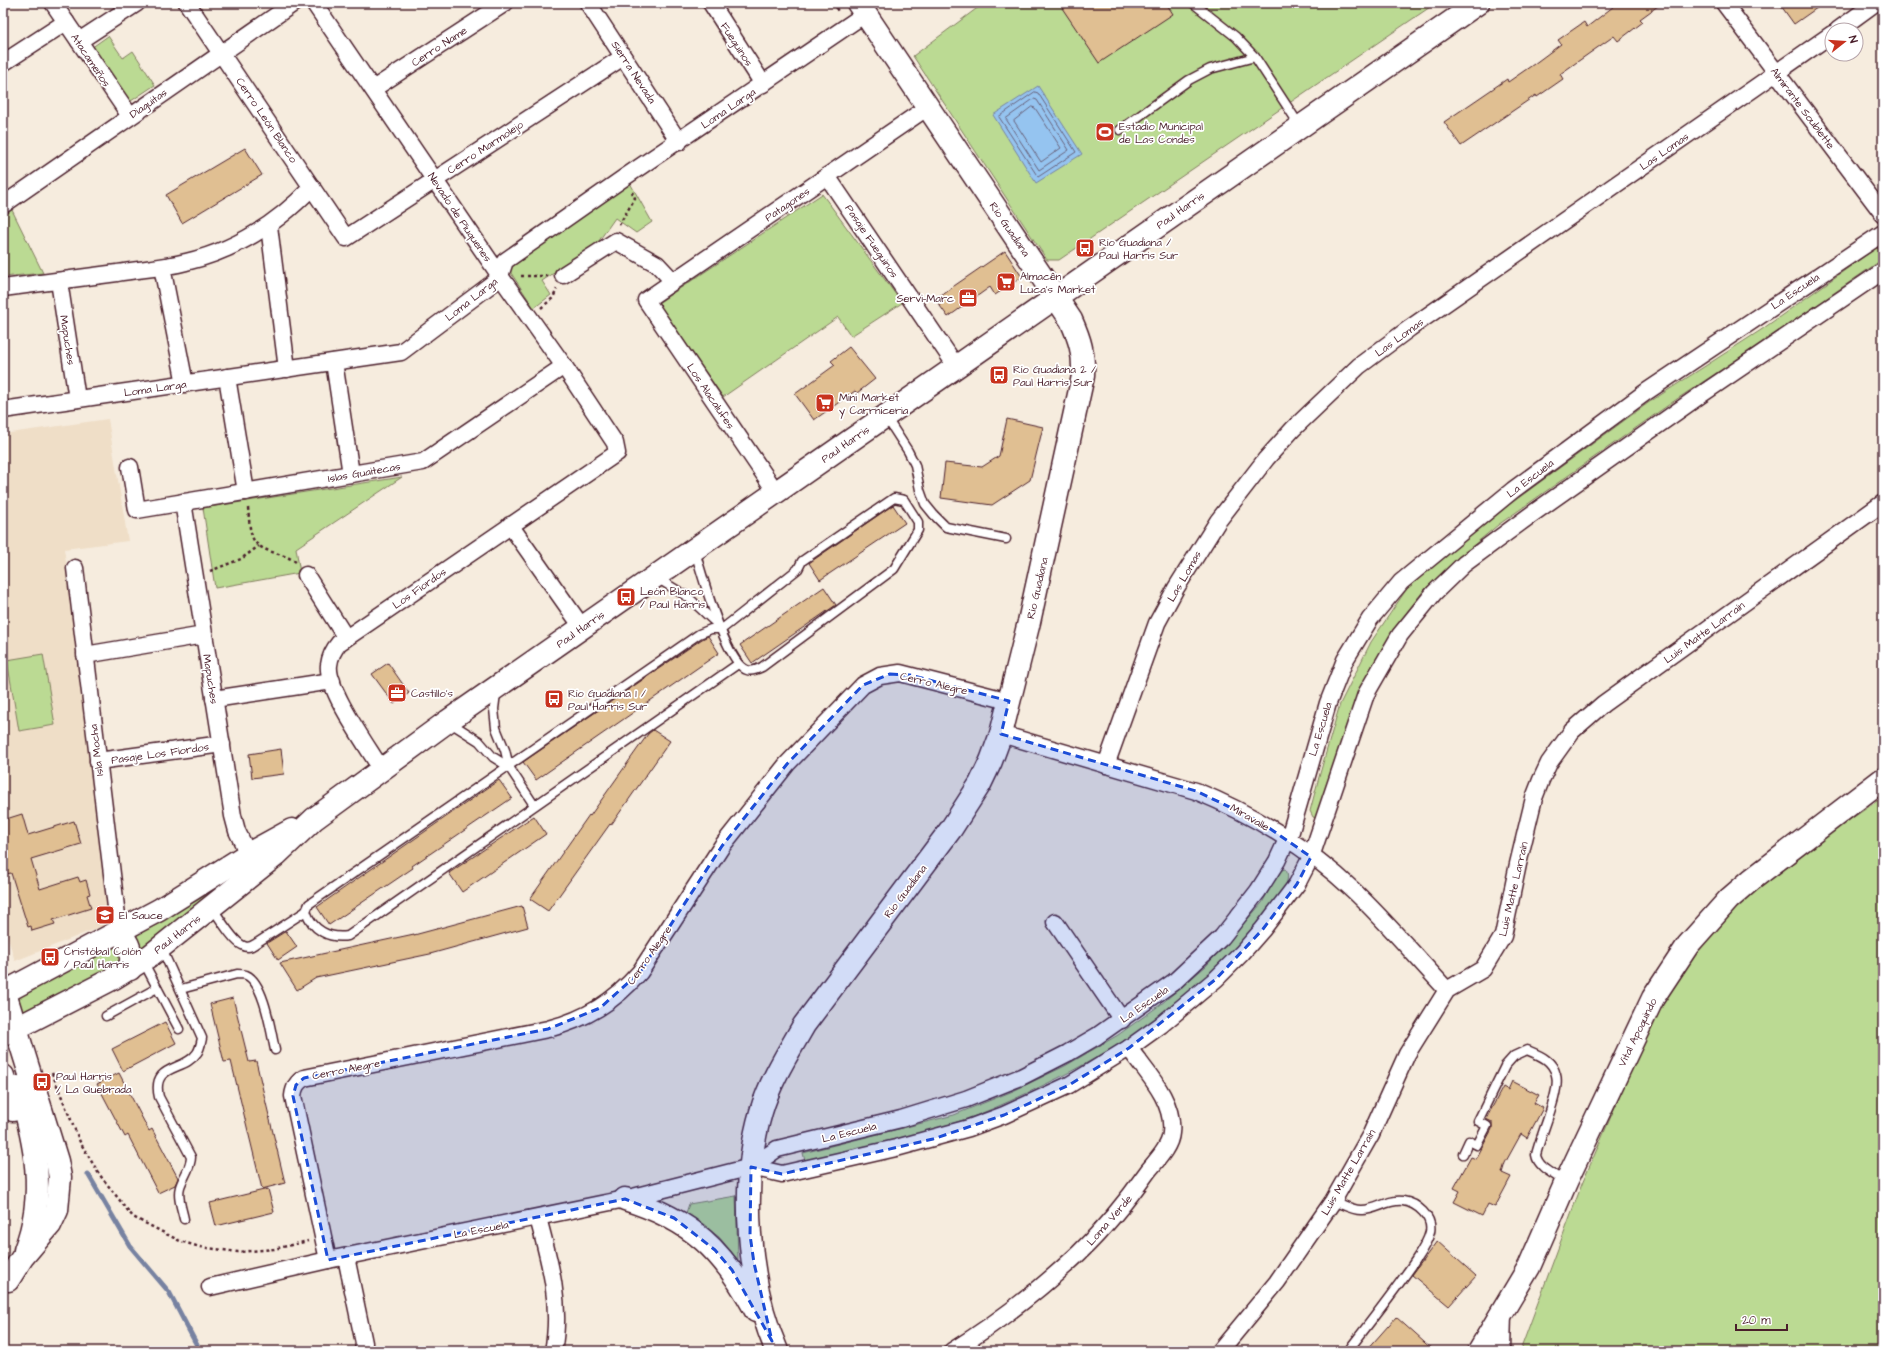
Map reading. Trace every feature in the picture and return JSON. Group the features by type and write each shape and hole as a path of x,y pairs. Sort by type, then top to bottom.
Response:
{"street":[{"name":"Atacameños","path":"53,3 130,116"},
{"path":"79,41 137,3"},
{"name":"Cerro León Blanco","path":"187,3 346,238"},
{"name":"Diaguitas","path":"3,205 294,3"},
{"name":"Nevado de Piuquenes","path":"314,3 500,276 564,366 615,443 617,453"},
{"name":"Cerro Name","path":"373,89 505,3"},
{"name":"Sierra Nevada","path":"588,3 679,142"},
{"name":"Fueguinos","path":"711,3 763,84"},
{"name":"Paul Harris","path":"9,1032 91,991 146,958 275,856 314,819 381,769 496,687 1478,3"},
{"name":"Almirante Soublette","path":"1724,3 1883,214"},
{"path":"1849,22 1875,3"},
{"name":"Loma Larga","path":"3,410 401,352 500,276 505,261 763,84 861,9"},
{"name":"Río Guadiana","path":"774,1346 760,1297 750,1235 751,1167 754,1139 761,1111 784,1058 804,1025 965,807 980,784 1001,734 1031,614 1083,376 1084,357 1080,340 1070,320 1056,297 861,9"},
{"path":"3,63 66,22"},
{"name":"Las Lomas","path":"1106,765 1157,623 1176,588 1205,541 1241,489 1293,429 1360,366 1410,328 1824,40"},
{"name":"Cerro Marmolejo","path":"346,238 623,57"},
{"name":"Patagones","path":"646,300 928,107"},
{"name":"Pasaje Fueguinos","path":"827,176 956,366"},
{"path":"3,288 185,263 214,254 249,238 268,226 299,201 312,187"},
{"path":"268,226 287,369"},
{"name":"La Escuela","path":"210,1287 328,1260 625,1199 751,1167 777,1149 934,1110 994,1088 1021,1077 1068,1053 1122,1020 1175,981 1222,937 1258,891 1277,861 1287,840 1336,681 1345,660 1363,629 1401,582 1513,490 1646,392 1883,233"},
{"path":"563,275 616,240 657,264 673,281"},
{"path":"162,266 184,384"},
{"name":"La Escuela","path":"751,1167 782,1174 896,1148 962,1130 1004,1115 1069,1085 1129,1048 1190,1001 1242,953 1281,906 1297,884 1311,857 1366,694 1400,635 1434,593 1464,564 1532,514 1702,394 1883,271"},
{"name":"Mapuches","path":"59,281 77,399"},
{"name":"Los Alacalufes","path":"646,300 776,492"},
{"path":"334,362 351,474"},
{"name":"Islas Guaitecas","path":"130,467 137,510 423,462 564,366"},
{"path":"227,377 246,492"},
{"name":"Los Fiordos","path":"381,769 342,705 332,681 329,666 330,657 339,643 617,453"},
{"name":"Mapuches","path":"182,502 233,816 237,831 248,854"},
{"name":"Luis Matte Larraín","path":"1220,1351 1277,1282 1333,1201 1371,1134 1407,1054 1447,990 1483,969 1503,936 1534,798 1549,763 1572,731 1603,704 1883,503"},
{"path":"510,525 582,627"},
{"name":"Isla Mocha","path":"75,568 98,762 128,927"},
{"path":"306,575 346,638"},
{"path":"85,655 204,635"},
{"name":"Cerro Alegre","path":"328,1260 293,1096 293,1090 299,1080 312,1076 548,1029 578,1020 600,1008 628,985 640,972 722,846 787,764 863,685 871,680 885,675 900,673 1009,701"},
{"path":"214,699 332,681"},
{"name":"Miravalle","path":"1001,734 1196,791 1232,806 1259,821 1311,857 1353,890 1447,990"},
{"name":"Pasaje Los Fiordos","path":"98,762 222,744"},
{"name":"Vital Apoquindo","path":"1478,1351 1529,1267 1566,1182 1653,998 1688,945 1709,920 1751,880 1883,780"},
{"name":"Paul Harris","path":"4,991 128,927 183,896 248,854 314,819"},
{"path":"1055,922 1122,1020"},
{"path":"128,927 134,930 138,945 146,958"},
{"path":"4,991 9,1032 58,1161 60,1177 57,1210 50,1225 22,1258 6,1284"},
{"name":"Loma Verde","path":"952,1351 1024,1299 1080,1252 1133,1192 1164,1149 1172,1134 1171,1116 1163,1096 1129,1048"},
{"path":"3,1076 21,1136 27,1184 20,1227 6,1284"},
{"path":"625,1199 650,1207 674,1218 715,1250 732,1270 743,1287 774,1346"},
{"path":"538,1218 557,1304 556,1336 553,1351"},
{"path":"346,1257 364,1343 363,1351"},
{"path":"1502,1351 1503,1312"}],"lane":[{"path":"1193,3 1236,37 1255,57 1300,126"},
{"path":"1120,130 1194,77 1210,68 1255,57"},
{"path":"885,416 908,451 914,465 925,504 934,516 946,527 1006,539"},
{"path":"211,907 237,942 243,946 250,947 306,911 309,904 699,634 711,629 722,629 798,569 802,561 894,498 904,500 915,515 918,522 918,530 894,569 762,667 747,670 738,664 725,641 722,629 710,601 694,549"},
{"path":"654,577 688,597 722,629"},
{"path":"306,911 309,921 325,934 339,938 348,936 738,664"},
{"path":"496,687 494,709 496,728 505,750 508,767"},
{"path":"448,721 479,741 493,757 508,767 534,805"},
{"path":"146,958 157,988 179,1029"},
{"path":"146,958 181,989 202,1038 197,1054 165,1072 159,1080 158,1088 159,1097 191,1157 191,1163 180,1186 178,1194 184,1219"},
{"path":"181,989 237,974 246,974 259,988 275,1050"},
{"path":"106,1016 157,988"},
{"path":"1463,1154 1469,1141 1477,1145 1487,1126 1478,1121 1505,1066 1514,1056 1527,1050 1542,1056 1550,1063 1556,1075 1557,1088 1539,1141 1536,1155 1537,1161 1566,1182"},
{"path":"1333,1201 1361,1211 1374,1208 1390,1201 1403,1201 1414,1205 1426,1215 1430,1230 1427,1243 1395,1290 1351,1347"}],"path":[{"path":"619,222 635,198"},
{"path":"500,276 563,275"},
{"path":"246,492 251,535 264,550 285,555 294,560 306,575"},
{"path":"194,574 226,566 241,559 259,546"},
{"path":"51,1071 80,1142 99,1174 133,1217 180,1241 200,1247 238,1252 274,1249 324,1237"}],"highlighted area":[{"path":"890,674 910,675 1009,701 1001,734 1196,791 1259,821 1311,857 1297,884 1263,929 1216,979 1129,1048 1069,1085 1004,1115 933,1139 782,1174 751,1167 750,1235 754,1263 772,1341 732,1270 715,1250 674,1218 625,1199 328,1260 293,1096 296,1085 304,1078 548,1029 600,1008 640,972 722,846 787,764 863,685"}],"shaded area":[{"path":"108,419 128,541 64,549 120,919 15,961 3,922 3,434"}],"green space":[{"name":"Estadio Municipal de Las Condes","path":"984,3 1436,3 1059,260 1047,260 913,56"},
{"path":"108,36 123,58 133,51 155,85 128,103 91,48"},
{"path":"630,183 652,222 636,233 615,218 596,245 542,281 551,295 534,308 507,267"},
{"path":"822,194 902,303 851,336 838,317 723,397 658,303"},
{"path":"12,210 43,273 3,277 3,217"},
{"path":"1876,248 1880,249 1883,254 1883,259 1765,341 1677,399 1498,525 1463,554 1424,590 1393,630 1365,679 1345,729 1319,816 1316,818 1313,817 1310,811 1340,704 1371,642 1408,587 1461,540 1648,403 1761,330"},
{"path":"402,477 296,548 300,573 215,588 203,508"},
{"path":"43,654 55,725 19,731 7,660"},
{"path":"1883,797 1883,1351 1520,1351 1582,1184 1660,1002 1715,926 1779,868"},
{"path":"1285,869 1287,880 1285,888 1265,916 1236,947 1195,987 1166,1011 1138,1032 1112,1048 1044,1085 975,1116 912,1135 805,1161 803,1153 954,1115 1013,1091 1065,1066 1118,1035 1160,1005 1206,966 1262,903 1279,871"},
{"path":"241,875 135,958 12,1017 3,1005 118,946"},
{"path":"736,1196 738,1260 719,1237 686,1213 689,1204"}],"water":[{"path":"1038,86 1082,154 1036,183 993,115"}],"building":[{"path":"1070,3 1166,3 1173,14 1099,63 1062,8"},
{"path":"1618,3 1662,3 1640,19 1643,22 1618,41 1614,36 1560,74 1563,79 1537,97 1536,95 1461,146 1444,122 1507,79 1508,82 1534,64 1561,44 1558,40 1584,22 1587,27"},
{"path":"1779,3 1824,3 1794,24"},
{"path":"245,148 262,175 182,223 166,195"},
{"path":"1005,251 1022,277 995,295 990,287 948,317 935,299"},
{"path":"849,347 875,379 857,393 855,391 814,420 795,394 835,365 831,361"},
{"path":"1007,419 1043,427 1030,480 992,505 941,498 945,463 982,467 999,456"},
{"path":"893,505 905,523 820,580 809,563"},
{"path":"824,587 836,605 752,663 740,645"},
{"path":"708,636 719,653 536,780 523,762"},
{"path":"388,663 409,693 394,704 372,674"},
{"path":"653,730 670,741 548,911 530,899 589,815 590,816 648,734"},
{"path":"281,749 284,774 252,778 249,754"},
{"path":"499,780 512,798 329,925 317,907"},
{"path":"22,814 28,835 74,821 81,844 31,859 40,889 78,877 80,882 86,880 90,894 87,895 91,908 53,920 55,924 32,931 31,926 28,927 11,873 6,874 3,863 3,820"},
{"path":"534,816 546,834 462,892 449,873"},
{"path":"522,906 528,927 430,954 316,978 297,990 280,963 414,935"},
{"path":"286,931 297,947 278,960 267,943"},
{"path":"233,998 249,1062 256,1061 285,1183 262,1189 231,1061 224,1062 210,1004"},
{"path":"165,1022 176,1043 123,1071 112,1049"},
{"path":"119,1073 149,1131 152,1129 178,1178 175,1185 158,1193 128,1135 125,1137 97,1084"},
{"path":"1512,1081 1539,1095 1534,1103 1543,1108 1527,1138 1521,1134 1505,1163 1502,1173 1511,1177 1495,1207 1488,1204 1482,1216 1454,1202 1460,1191 1454,1188 1471,1157 1476,1159 1492,1129 1492,1122 1486,1119 1503,1087 1508,1090"},
{"path":"268,1189 274,1212 216,1226 210,1203"},
{"path":"1437,1241 1476,1276 1449,1306 1412,1275"},
{"path":"1396,1317 1434,1351 1366,1351"}],"waterway":[{"path":"88,1174 130,1246 169,1292 200,1351"}],"place":[{"name":"Estadio Municipal de Las Condes","path":"1105,132"},
{"name":"Río Guadiana / Paul Harris Sur","path":"1085,248"},
{"name":"Almacên Luca's Market","path":"1006,282"},
{"name":"Servi-Marc","path":"968,298"},
{"name":"Río Guadiana 2 / Paul Harris Sur","path":"999,375"},
{"name":"Mini Market y Carrniceria","path":"825,403"},
{"name":"León Blanco / Paul Harris","path":"626,597"},
{"name":"Castillo's","path":"397,693"},
{"name":"Río Guadiana 1 / Paul Harris Sur","path":"554,699"},
{"name":"El Sauce","path":"105,915"},
{"name":"Cristóbal Colón / Paul Harris","path":"50,957"},
{"name":"Paul Harris / La Quebrada","path":"42,1082"}]}
